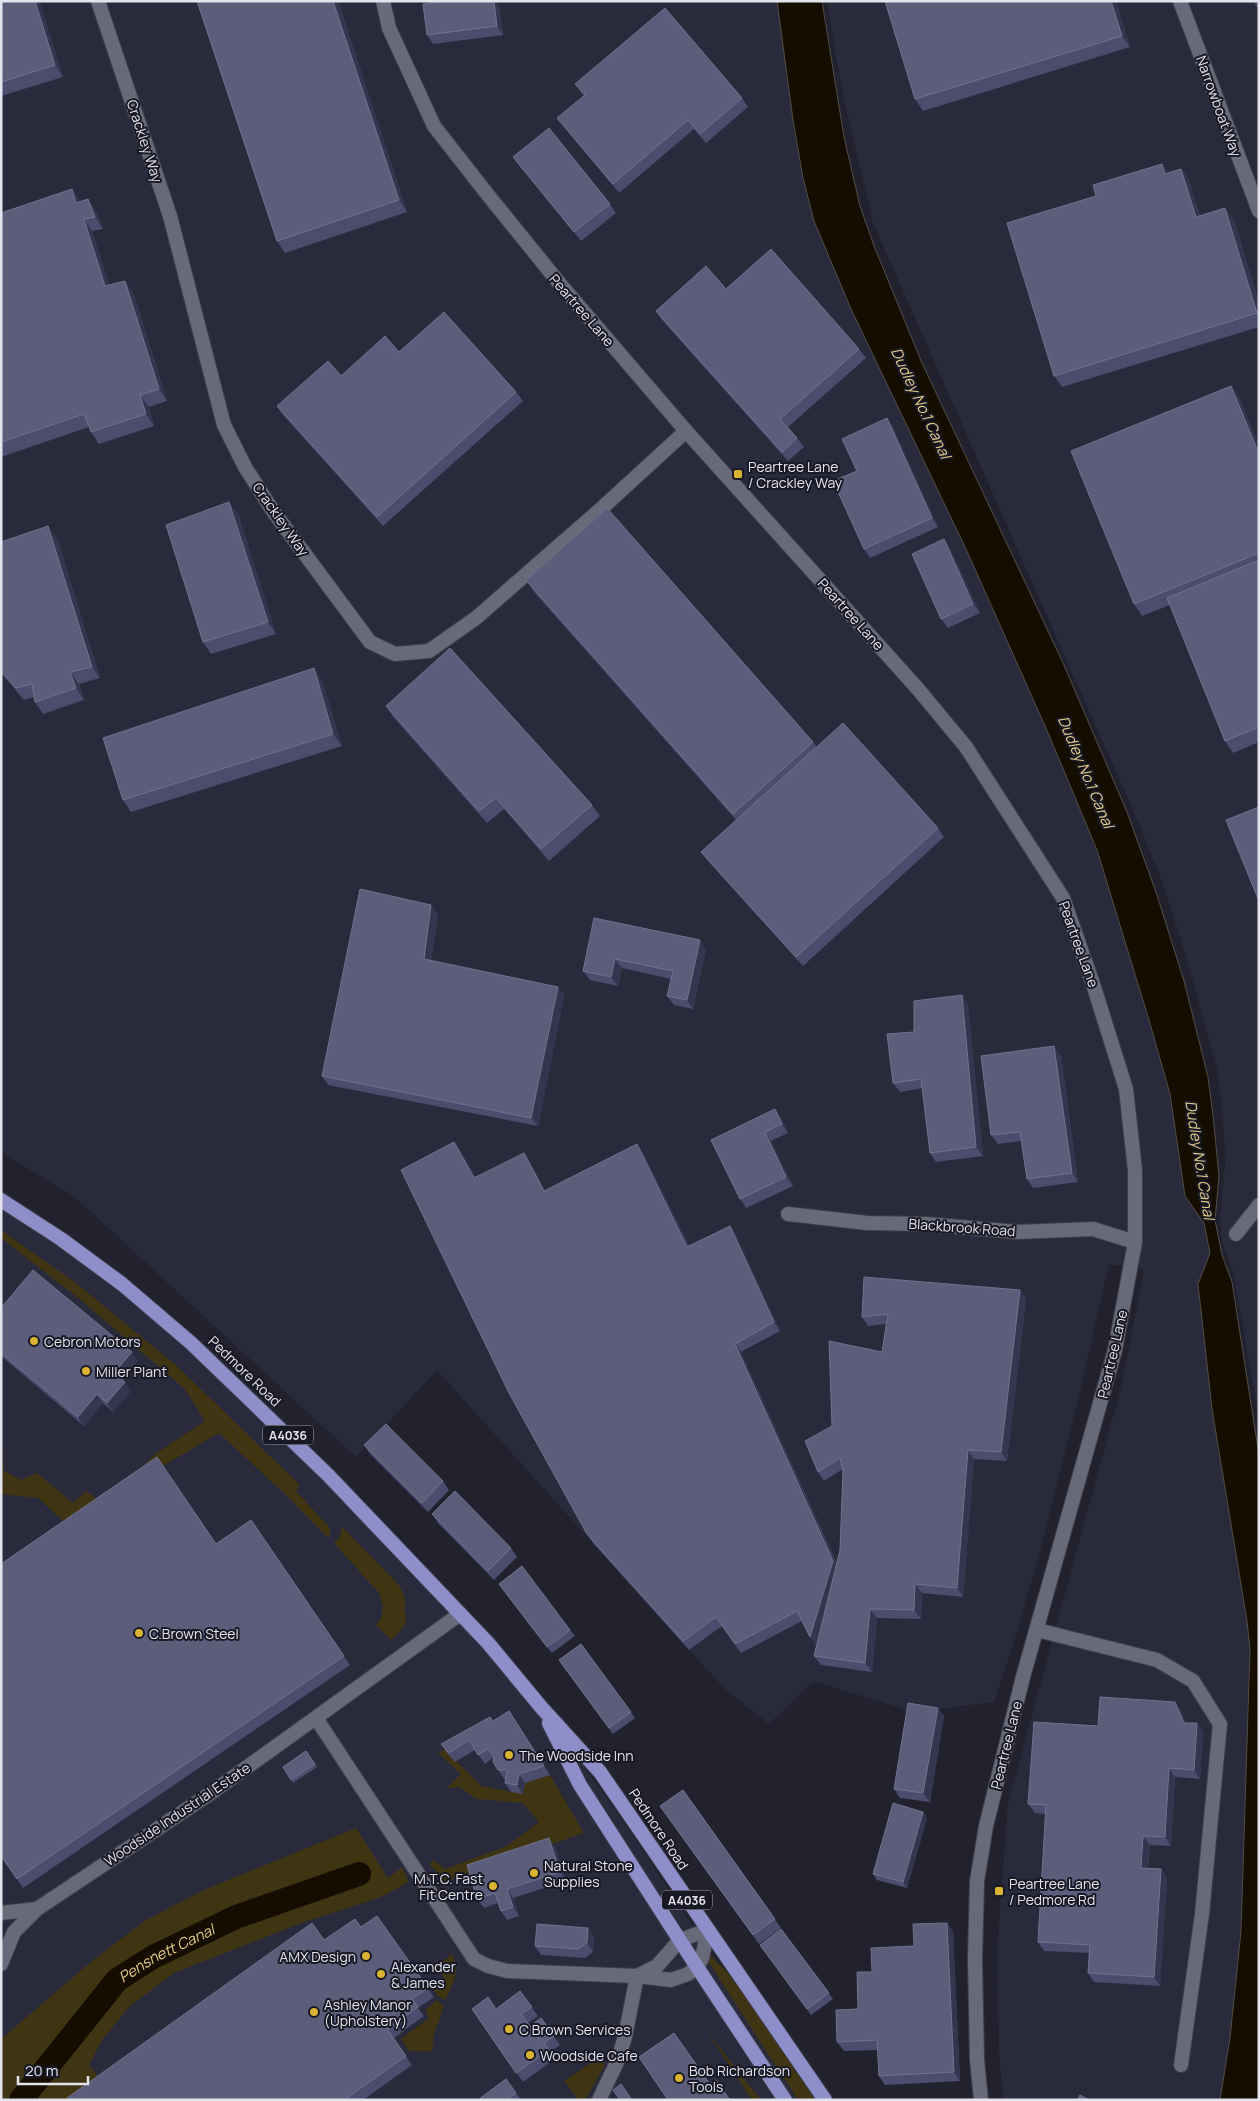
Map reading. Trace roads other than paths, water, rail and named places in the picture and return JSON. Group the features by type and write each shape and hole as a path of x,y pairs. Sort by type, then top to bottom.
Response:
{"highway":[{"name":"Pedmore Road","path":"1,1200 61,1239 122,1284 191,1342 328,1475 460,1614 600,1772 825,2100"},
{"name":"Pedmore Road","path":"541,1707 580,1785 785,2100"}],"street":[{"name":"Crackley Way","path":"98,1 170,216 224,425 245,467 273,511 370,642 396,654 429,651 476,618 602,508 686,431"},
{"name":"Peartree Lane","path":"383,1 389,28 434,126 552,275 686,431 918,689 966,747 1063,898 1093,984 1126,1089 1135,1170 1135,1242 1115,1350 1023,1677 986,1826 977,1881 975,1959 977,2060 980,2099"},
{"name":"Narrowboat Way","path":"1180,1 1259,211"},
{"path":"1236,1234 1259,1205"},
{"name":"Blackbrook Road","path":"788,1214 867,1222 926,1224 1017,1232 1093,1229 1135,1242"},
{"name":"Woodside Industrial Estate","path":"1,1964 7,1954 9,1942 14,1932 37,1909 204,1797 460,1614"},
{"path":"1037,1630 1157,1660 1193,1681 1220,1724 1202,1914 1181,2065"},
{"path":"316,1718 474,1959 488,1966 507,1971 637,1976 671,1980 688,1974 697,1967 702,1958 708,1930"},
{"name":"Woodside Industrial Estate","path":"1,1913 37,1909"},
{"path":"637,1976 657,1966 680,1940 708,1930"},
{"path":"599,2100 617,2062 637,1976"}],"water":[{"name":"Dudley No.1 Canal","path":"777,1 822,1 844,137 860,206 874,246 922,363 1063,663 1127,812 1157,895 1184,981 1208,1077 1219,1176 1215,1220 1222,1255 1232,1282 1259,1455 1259,2100 1220,2100 1230,2038 1241,1931 1250,1649 1212,1409 1198,1284 1210,1253 1204,1223 1185,1196 1170,1094 1097,850 1049,735 966,549 851,309 814,221 803,178 793,120"}],"waterway":[{"name":"Pensnett Canal","path":"21,2100 117,1980 153,1957 236,1917 359,1874"}],"place":[{"name":"Peartree Lane / Crackley Way","path":"738,474"},
{"name":"Cebron Motors","path":"34,1341"},
{"name":"Miller Plant","path":"86,1371"},
{"name":"C.Brown Steel","path":"139,1633"},
{"name":"The Woodside Inn","path":"509,1755"},
{"name":"Natural Stone Supplies","path":"534,1873"},
{"name":"M.T.C. Fast Fit Centre","path":"493,1886"},
{"name":"Peartree Lane / Pedmore Rd","path":"999,1891"},
{"name":"AMX Design","path":"366,1956"},
{"name":"Alexander & James","path":"381,1974"},
{"name":"Ashley Manor (Upholstery)","path":"314,2012"},
{"name":"C Brown Services","path":"509,2029"},
{"name":"Woodside Cafe","path":"530,2055"},
{"name":"Bob Richardson Tools","path":"679,2078"}]}
